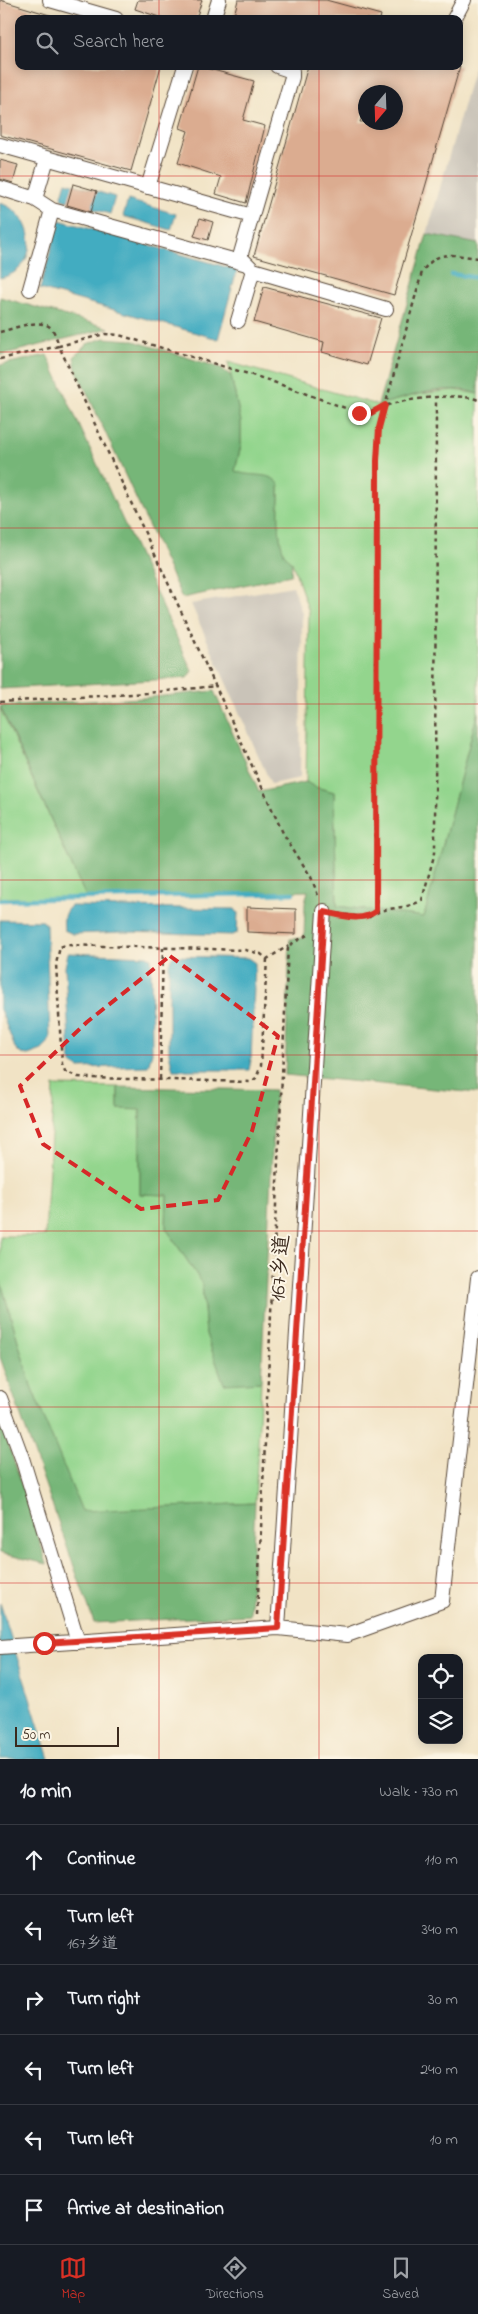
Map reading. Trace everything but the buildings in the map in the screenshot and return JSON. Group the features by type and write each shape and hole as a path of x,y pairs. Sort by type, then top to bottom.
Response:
{"street":[{"path":"50,0 102,15"},
{"path":"214,15 219,0"},
{"path":"456,15 464,0"},
{"path":"148,187 185,70"},
{"path":"250,267 240,257 292,77 292,71 289,70"},
{"path":"0,145 252,216"},
{"path":"35,199 48,159"},
{"path":"0,188 35,199 52,210 250,267 386,309"},
{"path":"30,289 52,210"},
{"path":"238,321 250,267"},
{"name":"167乡道","path":"278,1628 324,912"},
{"path":"0,1647 278,1628 347,1635 442,1601 478,1278"},
{"path":"0,1398 22,1458 78,1642"}],"path":[{"path":"376,911 377,461 379,428 422,272 428,262 437,256 454,255 478,258"},
{"path":"0,332 32,324 46,324 52,329 283,833 311,877 324,912 351,918 368,918 376,911 399,910 413,906 422,900 435,852 436,397"},
{"path":"0,359 105,334 119,335 266,379 359,413 371,413 385,405 450,395 478,400"},
{"path":"0,702 147,693 217,686"},
{"path":"267,959 310,934 322,931"},
{"path":"66,945 245,950 261,954 267,959 261,1066 256,1078 251,1082 78,1077 65,1071 62,1064 56,955 60,947 66,945"},
{"path":"256,1629 288,946"},
{"path":"160,1080 163,948"}],"highlighted area":[{"path":"170,956 278,1036 252,1131 218,1200 141,1209 43,1144 20,1086 87,1022"}],"shaded area":[{"path":"478,53 478,244 427,234"},
{"path":"293,586 302,613 300,778 271,784 191,604"}],"green space":[{"path":"427,234 478,244 478,394 466,391 441,390 378,405"},
{"path":"0,297 109,328 0,355"},
{"path":"104,338 131,340 221,368 231,376 241,422 241,445 235,471 270,477 279,484 280,539 286,557 292,562 291,575 182,598 76,369 74,357 87,344"},
{"path":"47,355 192,671 187,678 0,689 0,365"},
{"path":"228,362 378,405 420,394 454,390 478,394 478,711 424,917 337,906 334,792 315,787 306,782 309,612 292,562 286,557 282,549 279,527 279,484 263,476 246,476 235,471 241,445 241,422"},
{"path":"214,691 259,792 306,782 315,787 334,792 337,906 424,917 478,711 478,1093 285,1075 290,939 304,938 305,903 308,891 86,897 0,706 143,698"},
{"path":"0,708 86,897 0,898"},
{"path":"54,1086 118,1087 118,1109 140,1109 140,1194 167,1195 166,1228 202,1283 206,1334 224,1383 261,1382 255,1503 82,1512 31,1386 0,1279 0,1236 45,1236"},
{"path":"118,1087 275,1090 261,1382 224,1384 206,1334 202,1283 166,1228 167,1195 140,1194 140,1110 118,1109"},
{"path":"0,1279 31,1386 82,1511 255,1503 250,1615 94,1623 0,1357"},
{"path":"0,1418 47,1564 0,1553"}],"water":[{"path":"66,182 115,197 110,214 61,199"},
{"path":"128,200 176,214 171,230 123,216"},
{"path":"0,203 13,209 22,219 28,230 30,242 28,254 23,265 13,273 0,278"},
{"path":"59,220 237,270 218,339 40,289"},
{"path":"71,906 235,909 238,913 237,933 232,935 124,932 73,934 64,930 65,914"},
{"path":"0,920 43,921 46,925 50,1038 42,1050 28,1055 21,1054 15,1048 0,1009"},
{"path":"68,953 147,956 151,958 152,1053 148,1066 79,1068 72,1064 70,1058 65,967"},
{"path":"174,956 248,958 255,963 249,1070 173,1070 169,1053 169,964"},
{"path":"0,1603 2,1609 49,1759 0,1759"}],"waterway":[{"path":"451,274 478,278"},
{"path":"0,900 293,893"}],"route":[{"path":"44,1643 278,1628 324,912 351,918 368,918 376,911 377,461 379,428 385,405 371,413 359,413"}]}
